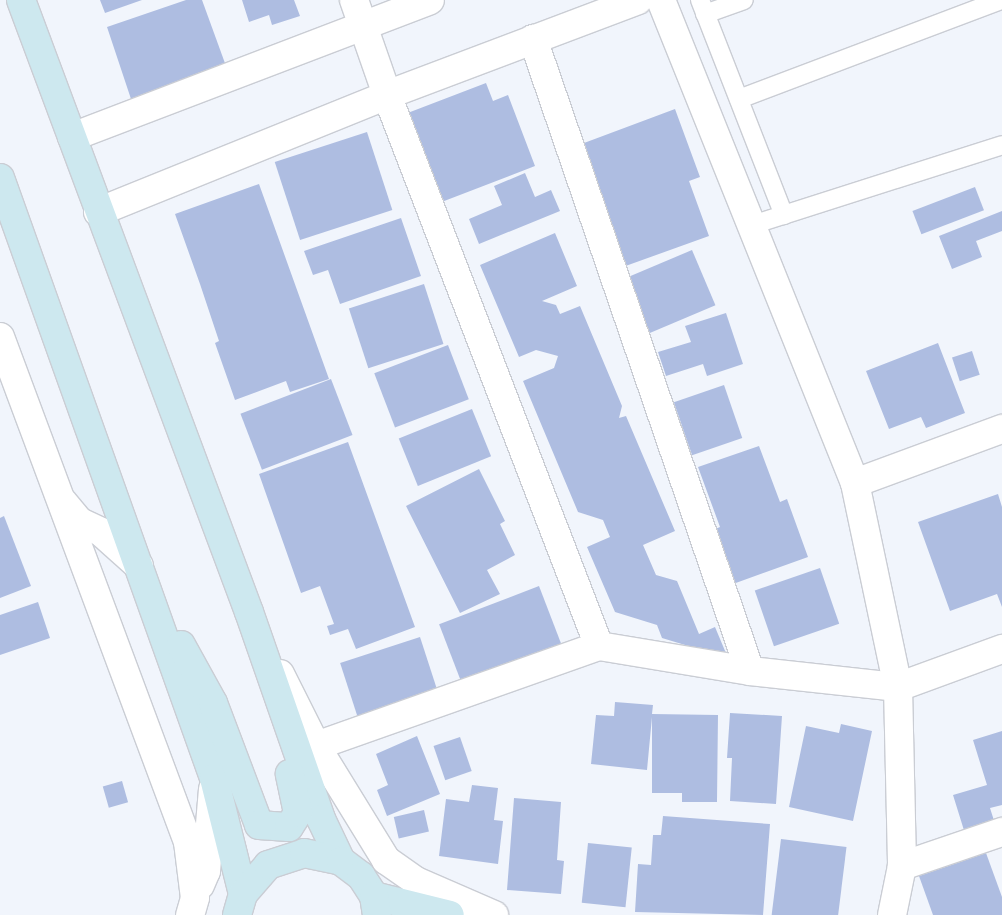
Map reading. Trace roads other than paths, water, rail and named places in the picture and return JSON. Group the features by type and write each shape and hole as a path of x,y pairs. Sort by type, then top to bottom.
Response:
{"street":[{"path":"21,0 98,212 249,612 321,819 341,861"},
{"path":"354,0 387,95 599,646"},
{"path":"72,137 430,0"},
{"path":"98,212 387,95 638,0"},
{"path":"661,0 855,483 898,687 902,866 892,915"},
{"path":"533,40 750,671"},
{"path":"0,178 214,778 240,904"},
{"path":"0,337 188,842 192,906"},
{"path":"855,483 1002,429"},
{"path":"58,495 80,522 101,532 138,566 213,704 258,825 289,827 298,813 292,780 249,612"},
{"path":"249,612 316,746 386,860 418,882 494,915"},
{"path":"316,746 599,646 750,671 898,687 1002,648"},
{"path":"192,906 206,871 214,778"},
{"path":"902,866 1002,832"},
{"path":"240,904 268,865 304,853 341,861 361,876 375,905 450,915"}],"lane":[{"path":"744,0 703,7 784,215"},
{"path":"739,99 1001,0"},
{"path":"752,225 1002,145"}]}
